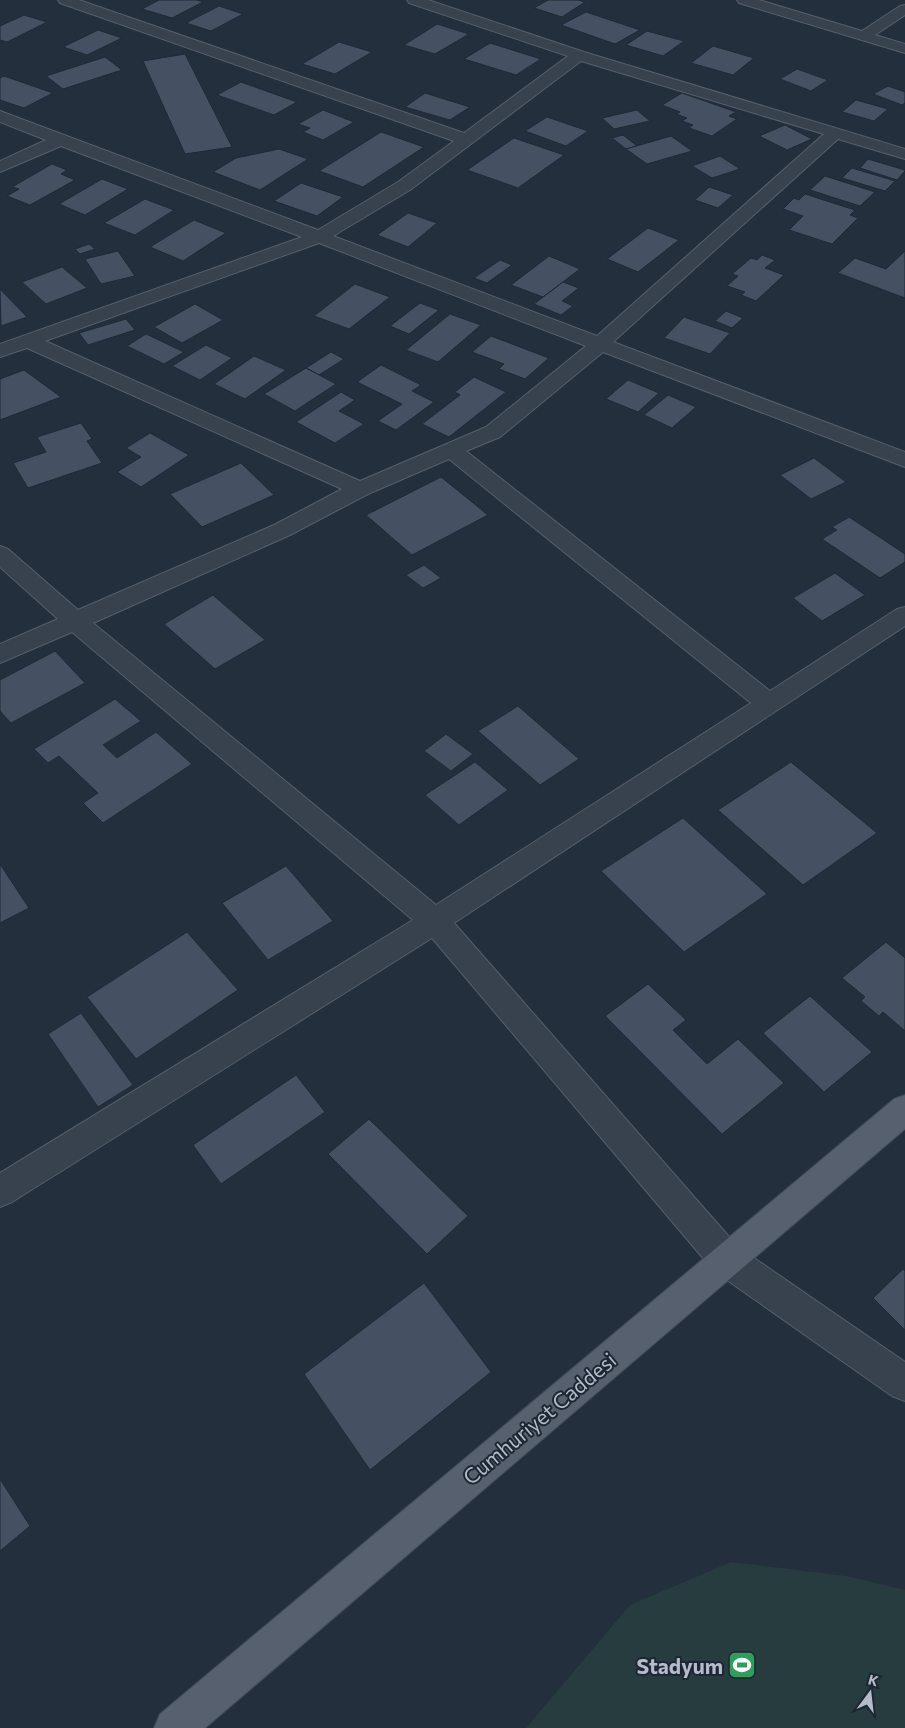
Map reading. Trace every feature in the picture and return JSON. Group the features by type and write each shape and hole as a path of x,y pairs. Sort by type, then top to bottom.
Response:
{"main road":[{"name":"Cumhuriyet Caddesi","path":"174,1728 905,1109"}],"street":[{"path":"65,0 465,139"},
{"path":"414,0 579,55 905,154"},
{"path":"744,0 905,49"},
{"path":"864,36 905,10"},
{"path":"0,351 319,237 404,186 579,55"},
{"path":"0,116 905,460"},
{"path":"0,654 282,530 360,489 494,432 600,344 836,132"},
{"path":"0,167 60,140"},
{"path":"28,340 360,489"},
{"path":"451,450 769,704"},
{"path":"0,554 74,621 435,920 726,1259 905,1383"},
{"path":"0,1191 435,920 905,615"}],"green space":[{"name":"Stadyum","path":"731,1562 846,1576 905,1590 905,1728 526,1728 630,1605"}],"building":[{"path":"159,0 197,0 203,2 172,18 142,9"},
{"path":"548,0 578,0 585,2 562,17 534,8"},
{"path":"219,6 243,14 211,31 186,23"},
{"path":"586,12 640,30 615,44 561,25"},
{"path":"24,15 47,22 7,42 0,40 0,26"},
{"path":"437,24 469,34 435,54 404,45"},
{"path":"98,30 122,38 87,55 63,47"},
{"path":"647,31 684,41 663,56 626,45"},
{"path":"339,42 372,52 335,74 302,64"},
{"path":"490,43 541,59 516,75 464,59"},
{"path":"713,46 754,58 733,75 691,63"},
{"path":"185,54 232,147 185,154 143,61"},
{"path":"105,57 122,70 63,89 46,76"},
{"path":"797,69 828,80 811,91 780,79"},
{"path":"4,76 53,93 24,108 0,100 0,78"},
{"path":"241,82 297,102 274,115 217,95"},
{"path":"888,86 905,92 905,103 902,105 873,94"},
{"path":"425,93 470,107 450,120 405,107"},
{"path":"682,93 736,112 729,116 737,119 712,136 689,128 693,125 682,121 687,118 676,114 680,112 662,105"},
{"path":"856,100 888,109 874,121 842,112"},
{"path":"323,110 354,122 323,140 303,132 310,128 298,124"},
{"path":"637,110 650,121 614,129 602,118"},
{"path":"547,117 588,131 566,146 525,131"},
{"path":"785,125 812,139 787,150 759,136"},
{"path":"381,132 424,147 363,187 319,171"},
{"path":"623,135 637,146 626,149 612,138"},
{"path":"671,136 692,151 647,164 626,149"},
{"path":"514,138 564,155 518,188 467,170"},
{"path":"279,149 308,159 260,190 213,172 236,158"},
{"path":"720,156 740,169 712,178 692,166"},
{"path":"868,159 905,171 897,180 860,168"},
{"path":"52,164 67,170 61,174 75,180 30,205 7,196 19,189 12,187"},
{"path":"852,168 895,181 885,191 842,178"},
{"path":"825,176 875,192 860,206 810,190"},
{"path":"102,179 128,189 85,215 59,204"},
{"path":"301,183 343,197 317,216 274,201"},
{"path":"709,187 733,195 718,208 695,200"},
{"path":"805,194 855,210 850,215 858,218 832,244 789,230 803,216 783,209 794,198 799,200"},
{"path":"145,199 174,210 135,235 104,223"},
{"path":"408,213 437,223 408,247 377,235"},
{"path":"194,220 226,233 183,261 150,247"},
{"path":"648,228 679,240 638,272 607,259"},
{"path":"89,244 95,249 80,254 75,249"},
{"path":"118,251 135,276 101,284 85,259"},
{"path":"905,251 905,298 838,273 855,258 886,269"},
{"path":"762,255 775,260 765,268 784,275 756,301 741,295 745,292 727,286 738,276 732,274 751,258 757,260"},
{"path":"549,256 580,269 543,297 511,285"},
{"path":"500,260 512,265 487,283 474,278"},
{"path":"62,267 87,288 46,304 22,282"},
{"path":"563,282 579,288 562,301 573,306 561,315 534,304"},
{"path":"355,284 390,297 349,329 314,316"},
{"path":"0,289 27,317 1,326"},
{"path":"420,303 439,310 409,334 390,326"},
{"path":"195,304 223,320 182,343 154,327"},
{"path":"726,311 743,318 732,328 715,321"},
{"path":"450,314 481,325 438,362 406,350"},
{"path":"684,317 730,333 710,354 664,338"},
{"path":"126,319 135,330 88,345 79,333"},
{"path":"146,334 184,352 164,364 127,346"},
{"path":"491,336 549,358 525,379 499,369 504,364 472,352"},
{"path":"206,345 232,358 200,380 172,366"},
{"path":"331,352 344,359 319,375 306,368"},
{"path":"254,356 286,370 245,399 214,384"},
{"path":"381,365 421,385 412,391 434,402 396,430 378,421 402,404 357,382"},
{"path":"306,368 336,384 295,411 264,394"},
{"path":"24,370 61,397 0,420 0,379"},
{"path":"474,377 506,392 449,437 422,424 460,395 455,392"},
{"path":"628,380 659,393 638,412 606,399"},
{"path":"341,392 355,400 339,411 364,424 335,443 296,422"},
{"path":"668,395 696,407 672,428 644,415"},
{"path":"81,423 92,439 87,441 102,463 28,488 13,463 46,452 37,437"},
{"path":"150,433 189,455 141,487 117,472 141,457 126,448"},
{"path":"814,458 846,482 811,499 780,475"},
{"path":"241,463 274,495 202,527 170,494"},
{"path":"441,477 488,515 412,555 366,515"},
{"path":"849,517 905,554 905,562 880,578 822,539 837,530 832,527"},
{"path":"424,565 441,578 423,588 406,575"},
{"path":"835,573 865,595 822,621 793,598"},
{"path":"213,595 265,640 215,669 164,624"},
{"path":"55,651 85,683 11,723 0,711 0,680"},
{"path":"115,699 141,721 103,745 117,758 156,732 192,764 103,823 83,803 98,793 59,756 48,763 34,749"},
{"path":"518,706 579,759 540,785 478,731"},
{"path":"446,734 473,754 451,771 424,751"},
{"path":"475,762 508,790 459,825 425,795"},
{"path":"791,762 877,833 803,885 718,810"},
{"path":"683,818 767,894 684,952 601,871"},
{"path":"0,864 29,908 0,923"},
{"path":"286,866 333,921 268,960 222,903"},
{"path":"187,932 238,990 136,1059 87,997"},
{"path":"886,942 905,958 905,1031 883,1012 879,1016 861,1001 865,997 842,978"},
{"path":"648,984 686,1020 673,1030 707,1064 738,1039 784,1083 722,1134 605,1016"},
{"path":"810,996 872,1052 824,1092 763,1033"},
{"path":"81,1013 133,1085 98,1107 48,1034"},
{"path":"296,1075 325,1112 221,1184 193,1145"},
{"path":"369,1119 468,1216 427,1254 328,1154"},
{"path":"903,1269 905,1271 905,1330 873,1298"},
{"path":"424,1283 491,1372 370,1470 304,1374"},
{"path":"0,1479 30,1526 0,1551"}],"place":[{"name":"Stadyum","path":"742,1665"}]}
